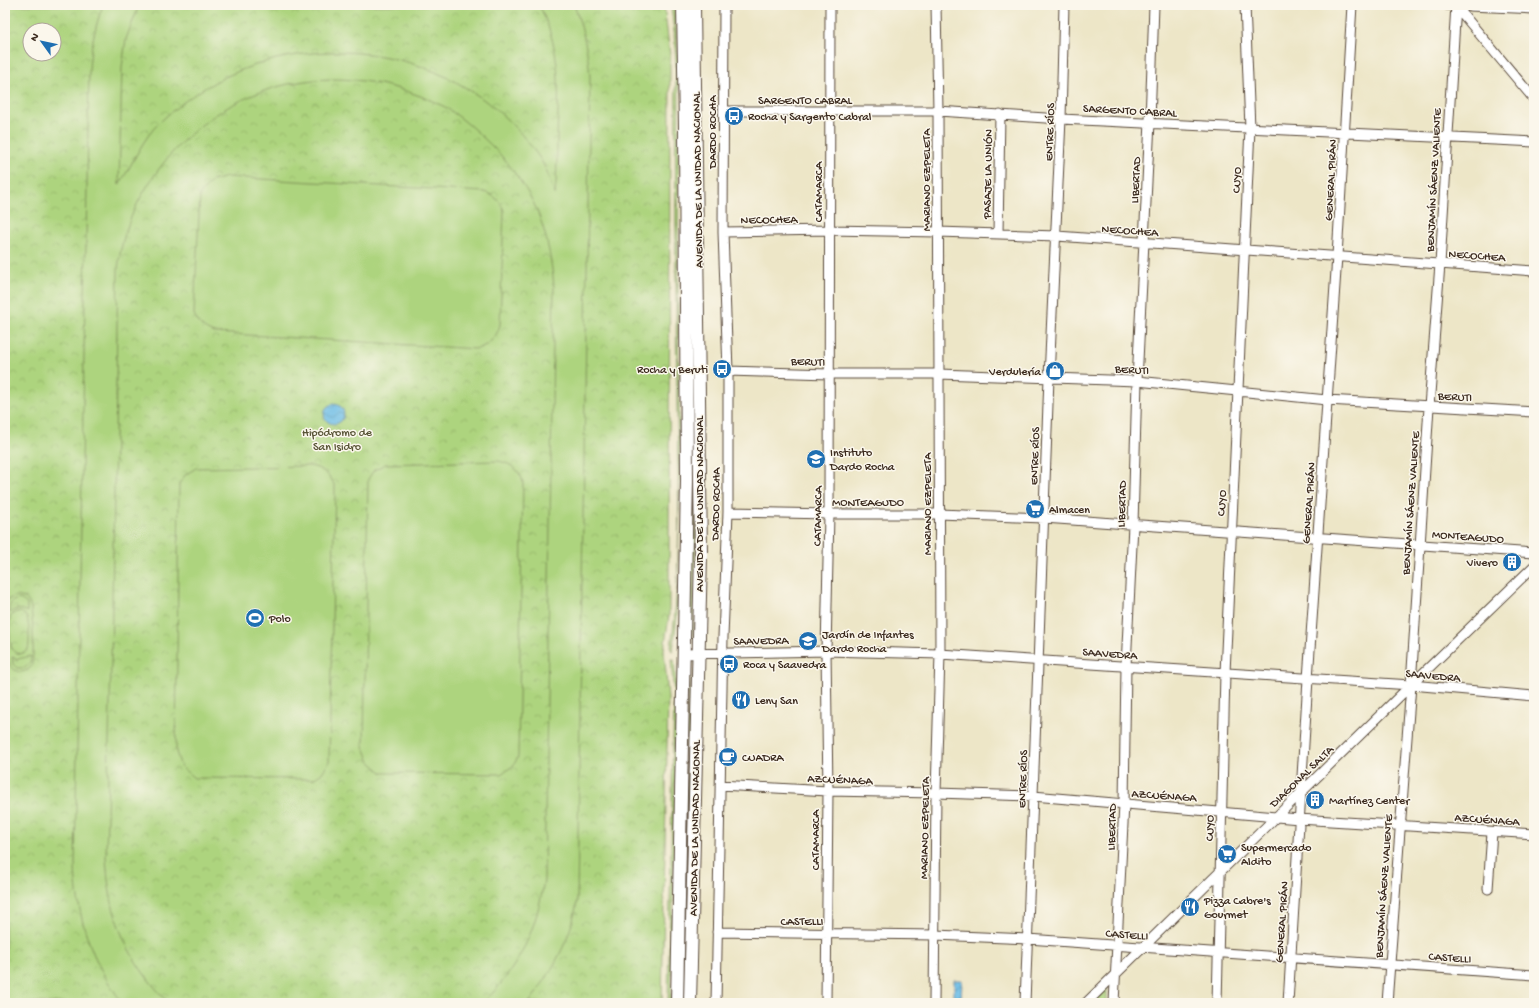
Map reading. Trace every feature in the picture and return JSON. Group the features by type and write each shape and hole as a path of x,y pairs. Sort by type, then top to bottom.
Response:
{"main road":[{"name":"AVENIDA DE LA UNIDAD NACIONAL","path":"677,1003 687,481 683,5"},
{"name":"AVENIDA DE LA UNIDAD NACIONAL","path":"690,1003 701,555 694,5"}],"street":[{"name":"DARDO ROCHA","path":"716,1003 723,652 728,512 728,371 723,232 724,5"},
{"name":"CATAMARCA","path":"826,1003 828,791 826,651 829,514 830,5"},
{"name":"MARIANO EZPELETA","path":"934,1003 936,793 940,654 938,111 936,5"},
{"name":"ENTRE RÍOS","path":"1025,1003 1049,378 1061,119 1064,5"},
{"name":"LIBERTAD","path":"1114,1003 1124,804 1126,666 1154,5"},
{"name":"CUYO","path":"1217,1003 1225,673 1250,128 1245,5"},
{"name":"GENERAL PIRÁN","path":"1288,1003 1352,5"},
{"path":"1447,5 1534,10"},
{"path":"1456,5 1534,99"},
{"name":"BENJAMÍN SÁENZ VALIENTE","path":"1387,1003 1411,685 1419,545 1440,264 1456,5"},
{"name":"SARGENTO CABRAL","path":"724,111 938,111 1061,119 1150,122 1534,142"},
{"name":"PASAJE LA UNIÓN","path":"998,234 1000,114"},
{"name":"NECOCHEA","path":"723,232 830,230 1056,236 1534,271"},
{"name":"BERUTI","path":"728,371 829,374 939,374 1137,381 1327,400 1534,412"},
{"name":"MONTEAGUDO","path":"728,512 939,514 1044,518 1534,553"},
{"name":"DIAGONAL SALTA","path":"1086,1003 1534,566"},
{"name":"SAAVEDRA","path":"684,654 826,651 940,654 1411,685 1534,696"},
{"name":"AZCUÉNAGA","path":"720,785 828,791 1033,796 1299,819 1534,834"},
{"path":"1488,889 1492,832"},
{"name":"CASTELLI","path":"717,932 935,935 1028,939 1534,975"}],"green space":[{"name":"Hipódromo de San Isidro","path":"5,5 664,5 670,55 669,616 664,650 668,698 662,1003 5,1003"},
{"path":"103,5 139,5 126,39 122,67 119,185 148,136 160,122 204,88 253,66 305,54 358,53 410,63 458,83 502,115 539,157 555,195 557,173 557,70 552,38 539,5 574,5 585,40 590,77 577,901 570,928 559,955 545,980 529,1003 483,1003 507,976 524,947 537,915 544,880 554,286 551,264 545,232 533,202 507,163 479,133 445,107 433,101 396,88 363,81 329,79 296,82 265,91 235,104 207,121 181,143 159,169 137,204 126,229 118,270 106,856 111,899 122,936 141,970 169,1003 123,1003 102,972 94,955 87,938 78,902 75,864 89,72 93,38"},
{"path":"671,5 674,5 679,64 678,305 680,477 677,617 673,651 671,650 671,647 677,588 678,499 676,64"},
{"path":"689,5 697,483 692,638 689,612"},
{"path":"227,177 484,192 491,195 499,201 504,211 500,325 495,337 489,343 477,349 215,333 208,330 197,321 194,314 200,194 212,181"},
{"path":"498,461 511,465 520,474 523,482 518,757 513,766 501,774 383,773 370,762 364,747 368,479 374,470 385,464"},
{"name":"Polo","path":"310,466 318,468 326,473 335,487 329,762 321,774 313,779 194,778 181,767 176,752 179,484 185,475 196,468"},
{"path":"16,596 25,598 30,605 31,610 33,656 31,667 23,672 20,672 10,666 8,657 5,616 6,603 9,599","holes":["18,599 27,604 27,612 18,610 9,613 10,604","16,612 20,612 27,617 28,621 29,646 25,652 20,654 15,652 11,647 9,627 11,615","31,656 30,663 25,668 17,668 13,664 12,657 18,659"]},
{"path":"671,659 674,659 677,694 671,1003 668,1003 674,694"},
{"path":"689,677 692,699 686,1003 680,1003"},
{"path":"1107,988 1107,1003 1092,1003"}],"water":[{"path":"330,404 338,404 344,410 344,418 338,424 330,424 324,418 324,410"},
{"path":"954,980 962,980 961,1003 954,1003"}],"place":[{"name":"Rocha y Sargento Cabral","path":"734,116"},
{"name":"Rocha y Beruti","path":"722,369"},
{"name":"Verdulería","path":"1055,371"},
{"name":"Instituto Dardo Rocha","path":"816,459"},
{"name":"Almacen","path":"1035,509"},
{"name":"Vivero","path":"1512,562"},
{"name":"Polo","path":"255,618"},
{"name":"Jardín de Infantes Dardo Rocha","path":"808,641"},
{"name":"Roca y Saavedra","path":"729,664"},
{"name":"Leny San","path":"741,700"},
{"name":"CUADRA","path":"728,757"},
{"name":"Martínez Center","path":"1315,800"},
{"name":"Supermercado Aldito","path":"1227,854"},
{"name":"Pizza Cabre's Gourmet","path":"1190,907"}]}
